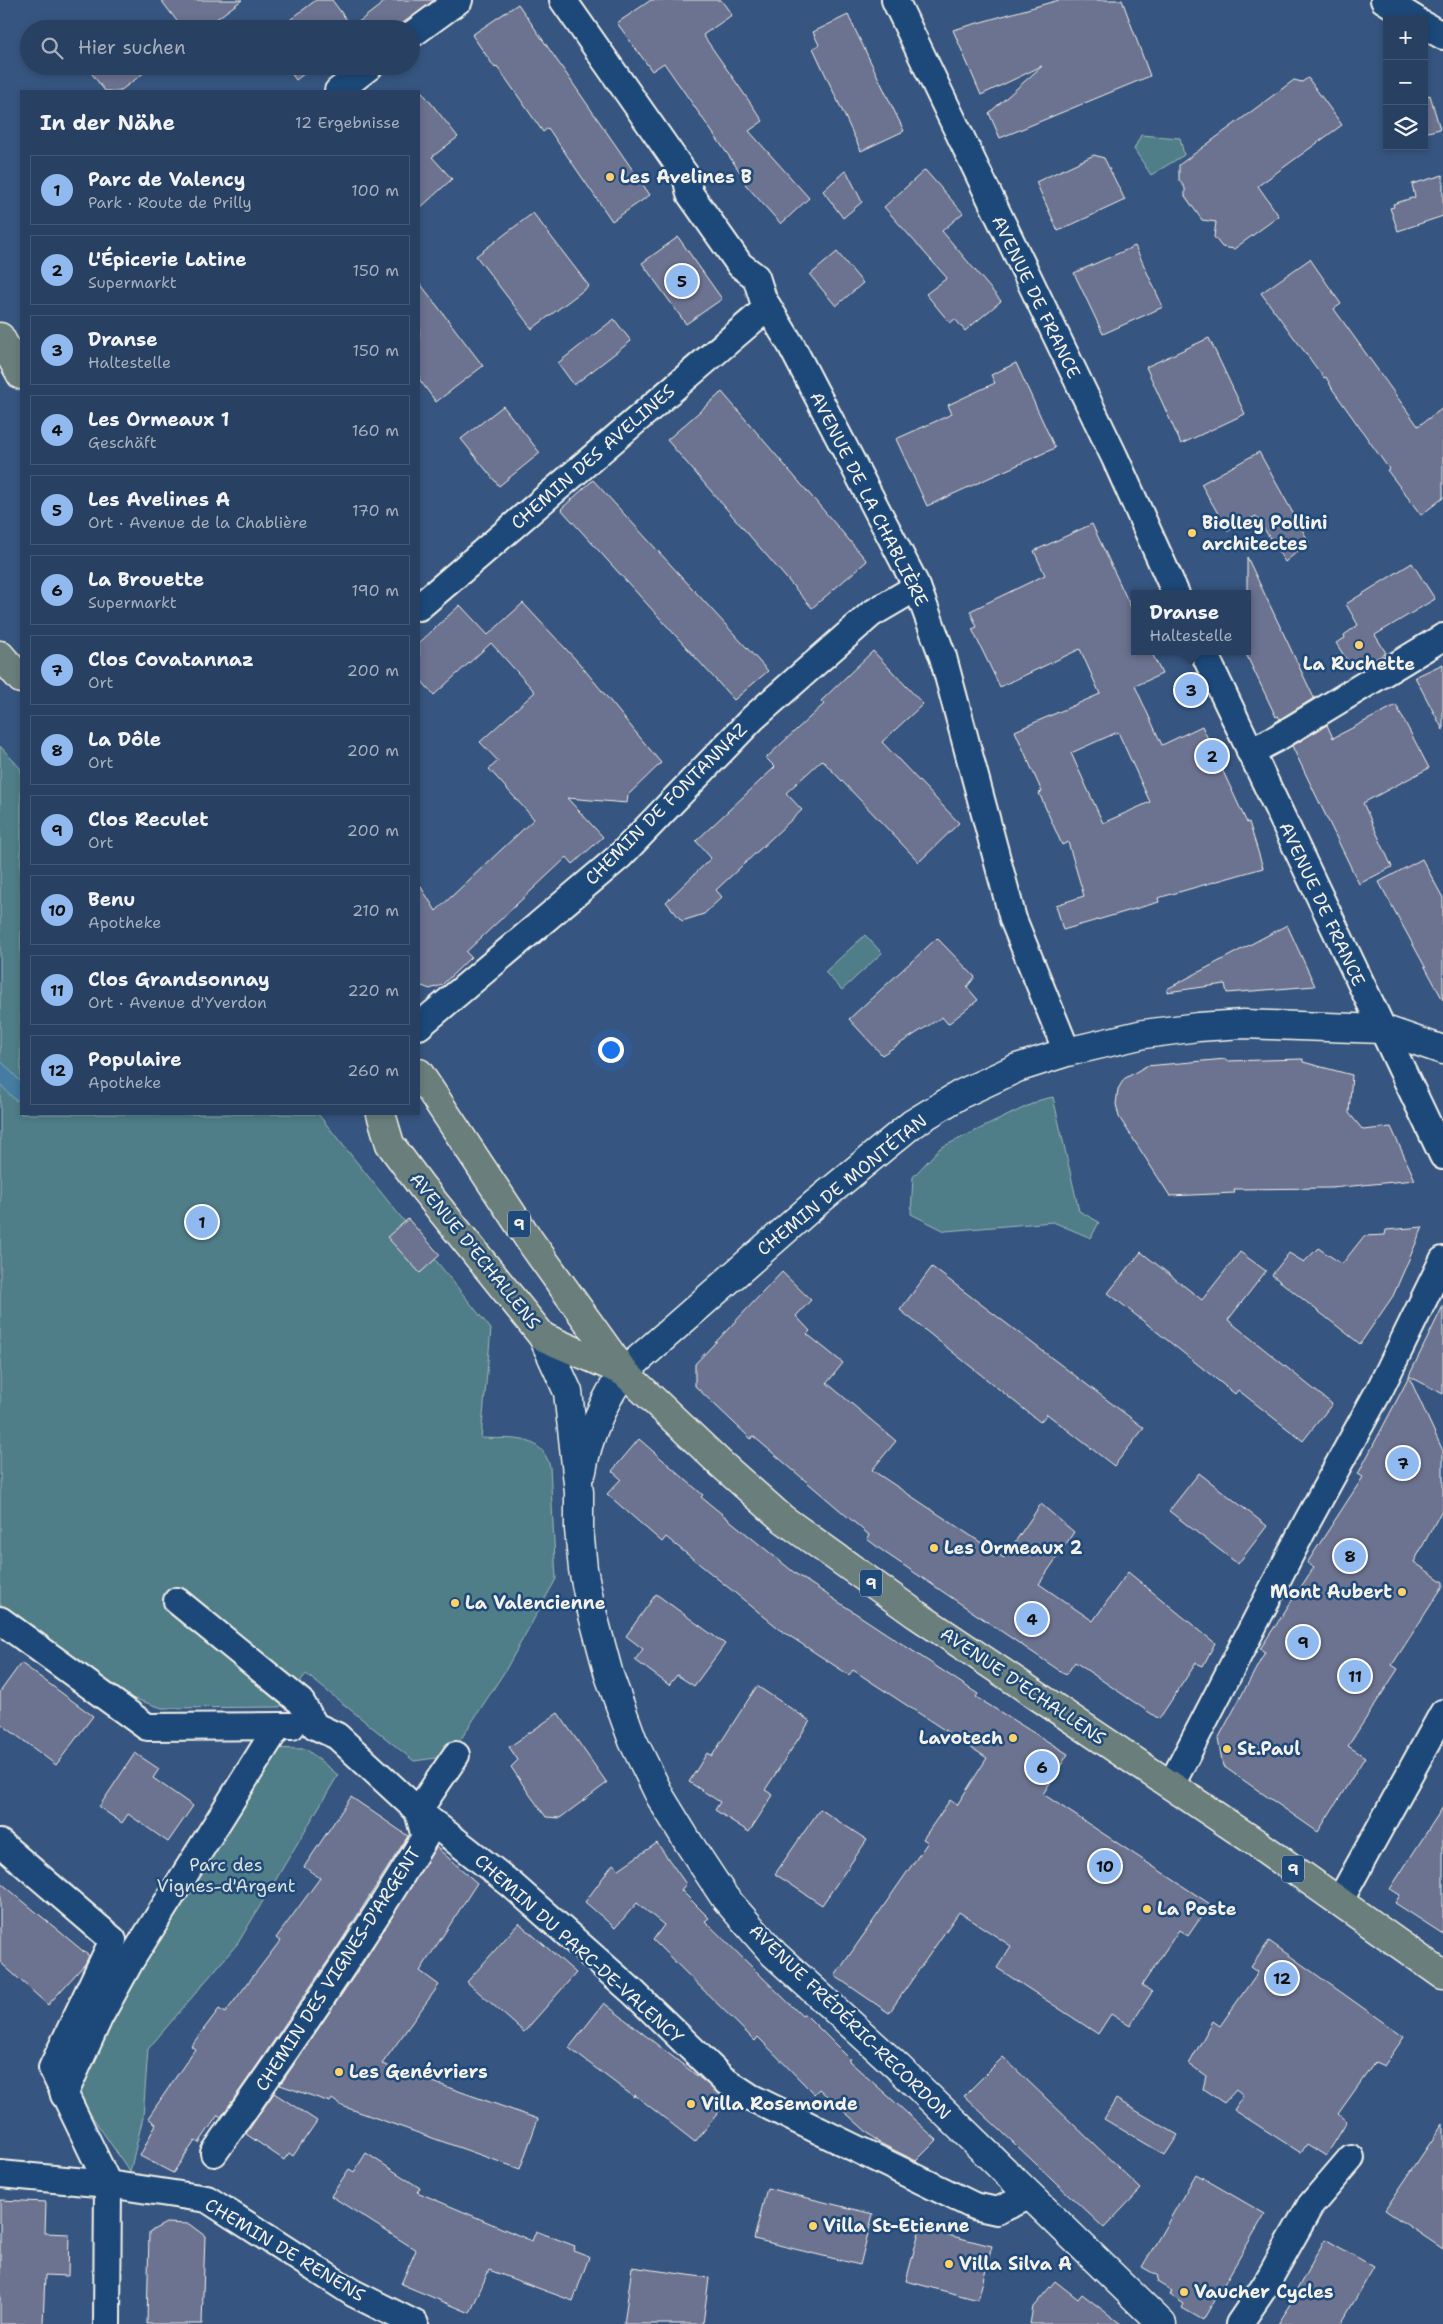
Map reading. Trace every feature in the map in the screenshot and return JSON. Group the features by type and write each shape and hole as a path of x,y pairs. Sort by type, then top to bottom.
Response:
{"main road":[{"path":"0,654 20,678"},
{"name":"AVENUE D'ECHALLENS","path":"420,1075 530,1241 624,1372 721,1464 783,1519 917,1615 1171,1785 1443,1975"},
{"name":"9","path":"371,1115 390,1144"},
{"name":"AVENUE D'ECHALLENS","path":"381,1115 390,1144 422,1187 543,1337 624,1372"}],"street":[{"path":"420,28 459,0"},
{"name":"AVENUE DE LA CHABLIÈRE","path":"563,0 686,176 690,194 740,265 756,276 763,299 791,345 917,587 943,657 1013,919 1067,1052"},
{"name":"AVENUE DE FRANCE","path":"895,0 1115,458 1174,590"},
{"path":"1384,0 1408,15"},
{"path":"1428,27 1443,36"},
{"path":"339,90 358,75"},
{"name":"CHEMIN DES AVELINES","path":"420,606 768,307"},
{"name":"CHEMIN DE FONTANNAZ","path":"420,1025 620,856 753,718 871,614 917,587"},
{"path":"1250,752 1277,738 1443,637"},
{"name":"AVENUE DE FRANCE","path":"1205,655 1443,1156"},
{"name":"CHEMIN DE MONTÉTAN","path":"624,1372 816,1203 912,1124 961,1094 1017,1068 1067,1052 1144,1034 1198,1027 1243,1024 1382,1029 1443,1050"},
{"path":"1171,1785 1303,1530 1381,1387 1443,1260"},
{"name":"AVENUE FRÉDÉRIC-RECORDON","path":"543,1337 568,1392 579,1492 579,1529 583,1568 590,1604 609,1675 633,1740 662,1798 688,1842 725,1898 774,1954 899,2068 1028,2196 1162,2324"},
{"name":"AVENUE FRÉDÉRIC-RECORDON","path":"579,1492 584,1462 592,1436 618,1380 624,1372"},
{"path":"177,1601 301,1702 315,1726"},
{"path":"0,1620 147,1727 315,1726"},
{"path":"1339,1902 1443,1713"},
{"path":"64,2095 99,2018 131,1960 278,1726"},
{"name":"CHEMIN DU PARC-DE-VALENCY","path":"315,1726 337,1736 418,1811 512,1884 633,1992 723,2080 752,2098 974,2206 997,2210 1028,2196"},
{"path":"418,1811 456,1755"},
{"name":"CHEMIN DES VIGNES-D'ARGENT","path":"214,2153 323,1998 382,1908 425,1837 418,1811"},
{"path":"0,1843 113,1940 52,2068 108,2184 107,2324"},
{"path":"1239,2324 1264,2286 1310,2206 1351,2158"},
{"name":"CHEMIN DE RENENS","path":"0,2174 108,2184 207,2199 353,2293 415,2324"}],"green space":[{"path":"1141,135 1180,138 1184,155 1151,175 1134,149"},
{"path":"0,746 20,768 20,1115 319,1115 491,1329 481,1438 523,1440 540,1448 546,1456 550,1467 556,1579 505,1671 450,1756 414,1761 306,1674 280,1707 162,1708 132,1698 0,1604"},
{"path":"865,935 882,953 842,990 825,972"},
{"path":"1053,1097 1079,1211 1099,1222 1091,1238 1053,1222 945,1231 911,1214 913,1177 940,1148 1040,1100"},
{"name":"Parc des Vignes-d'Argent","path":"254,1748 306,1749 338,1775 238,1943 148,2049 143,2117 130,2172 65,2077"}],"water":[{"path":"0,1060 20,1081 20,1097 16,1101 0,1084"}],"building":[{"path":"161,0 242,0 215,20 176,20"},
{"path":"316,0 332,0 347,20 290,20"},
{"path":"387,0 434,0 408,20 361,20"},
{"path":"651,0 721,0 732,15 703,35 763,121 749,131 809,198 781,224 745,184 747,182 664,63 652,71 617,23"},
{"path":"1059,0 1122,0 1150,76 1000,138 989,113 1042,66 981,95 953,30"},
{"path":"518,4 650,195 612,221 548,128 543,132 497,66 495,68 472,35"},
{"path":"848,15 904,131 861,151 813,48 819,45 813,32"},
{"path":"93,75 141,75 121,90 104,90"},
{"path":"292,75 302,75 296,80"},
{"path":"1308,78 1342,125 1258,186 1279,216 1234,249 1222,247 1214,237 1216,222 1202,220 1185,196 1185,188 1179,180 1179,165 1294,80 1302,82"},
{"path":"419,88 458,137 432,157 452,179 420,208 420,90"},
{"path":"1430,95 1440,129 1428,132 1428,105 1428,96"},
{"path":"1094,155 1104,158 1125,200 1058,231 1036,182"},
{"path":"846,170 862,202 843,218 823,191"},
{"path":"925,170 963,213 942,231 1001,301 965,331 955,319 950,323 926,294 947,278 884,207"},
{"path":"1443,175 1443,216 1398,231 1390,208 1394,207 1393,204 1415,197 1412,184"},
{"path":"533,213 589,286 532,329 476,256"},
{"path":"678,237 722,299 686,324 642,263"},
{"path":"1135,246 1163,307 1103,334 1074,273"},
{"path":"837,252 863,283 836,306 810,275"},
{"path":"1310,259 1341,304 1334,309 1418,426 1443,408 1443,498 1421,515 1387,470 1389,469 1333,390 1326,377 1324,378 1261,293"},
{"path":"420,283 483,366 436,402 420,380"},
{"path":"614,319 631,341 574,385 558,363"},
{"path":"1209,338 1245,414 1181,444 1146,367"},
{"path":"1016,363 1055,448 927,506 896,439 952,414 948,405 995,383 991,375"},
{"path":"722,392 867,561 812,608 667,440"},
{"path":"503,406 540,453 499,486 461,439"},
{"path":"1259,452 1309,542 1285,562 1256,516 1228,531 1201,484"},
{"path":"593,480 768,671 734,700 561,509"},
{"path":"1092,524 1131,607 1131,655 1153,655 1162,674 1135,686 1162,745 1202,726 1247,823 1249,822 1263,868 1158,898 1159,902 1063,930 1056,905 1084,896 1068,842 1062,845 1039,793 1042,792 1015,731 1100,694 1080,649 1000,687 972,629 977,627 970,611 1045,575 1034,551","holes":["1118,732 1150,802 1103,823 1071,753"]},
{"path":"1247,557 1314,698 1280,719 1278,716 1276,717 1247,656 1251,655 1251,590 1247,590"},
{"path":"1412,563 1435,599 1375,635 1386,653 1367,664 1363,658 1350,665 1336,643 1345,638 1344,635 1358,625 1346,604"},
{"path":"523,603 579,663 661,763 628,795 627,803 567,798 603,837 573,864 567,857 466,952 471,957 442,985 430,989 420,985 420,886 436,911 534,819 489,769 498,761 480,742 535,692 491,643 434,695 420,679 420,642 460,605 488,635"},
{"path":"873,651 923,704 882,742 959,823 919,862 822,760 786,793 802,810 716,890 722,897 704,914 682,921 666,902 711,858 696,841 775,767 766,758 824,704 821,701"},
{"path":"1443,664 1443,730 1415,677"},
{"path":"1396,705 1429,768 1363,803 1392,867 1359,884 1292,746 1327,725 1333,738"},
{"path":"1422,859 1443,898 1443,1000 1379,882"},
{"path":"1287,925 1315,986 1227,993 1225,984 1167,992 1167,989"},
{"path":"937,938 975,977 967,987 978,1000 948,1024 942,1017 882,1055 849,1019"},
{"path":"1226,1059 1226,1061 1303,1059 1303,1062 1352,1075 1349,1113 1363,1130 1391,1127 1415,1180 1331,1188 1234,1189 1235,1193 1170,1196 1119,1117 1116,1104 1118,1089 1124,1079 1146,1066"},
{"path":"408,1219 440,1255 420,1273 387,1237"},
{"path":"1423,1227 1393,1296 1360,1344 1272,1275 1289,1253 1304,1262 1318,1248 1342,1264 1364,1236 1385,1235 1386,1230"},
{"path":"1141,1252 1202,1300 1240,1252 1266,1271 1228,1320 1332,1404 1303,1441 1238,1390 1235,1394 1108,1293"},
{"path":"932,1267 1144,1428 1114,1466 1047,1414 1040,1422 900,1310"},
{"path":"782,1272 811,1300 796,1316 810,1331 807,1334 843,1363 827,1383 896,1441 872,1470 1004,1558 1041,1504 1074,1532 1039,1584 1093,1621 1128,1572 1215,1643 1203,1666 1196,1663 1159,1719 1075,1662 1066,1675 884,1552 867,1539 869,1535 753,1436 751,1439 695,1386 695,1364"},
{"path":"1443,1306 1443,1394 1409,1376"},
{"path":"1409,1377 1443,1451 1443,1508 1414,1562 1443,1582 1443,1586 1392,1665 1398,1669 1348,1746 1365,1757 1318,1832 1223,1766 1218,1739 1265,1652 1260,1649 1314,1567 1307,1563 1363,1477 1358,1474"},
{"path":"639,1439 703,1495 701,1497 796,1574 978,1694 976,1697 1068,1754 1043,1794 1210,1904 1188,1936 1179,1930 1142,1985 1152,1992 1130,2026 1111,2014 1098,2034 997,1968 1011,1946 959,1912 889,2013 835,1976 928,1842 923,1839 950,1800 957,1805 987,1758 853,1670 849,1675 782,1631 666,1537 662,1542 607,1494 621,1479 612,1471"},
{"path":"1199,1473 1267,1526 1238,1564 1169,1511"},
{"path":"656,1594 725,1644 694,1686 677,1675 669,1685 635,1660 643,1649 626,1636"},
{"path":"21,1663 93,1716 56,1765 0,1723 0,1692"},
{"path":"757,1686 810,1721 765,1790 773,1795 749,1832 715,1810 720,1802 689,1782 707,1753 712,1756"},
{"path":"558,1713 607,1783 560,1818 546,1817 530,1795 511,1767 518,1760 509,1747"},
{"path":"135,1753 159,1769 153,1778 193,1806 168,1842 128,1814 122,1823 99,1807"},
{"path":"351,1797 408,1836 336,1949 221,2117 218,2115 199,2143 195,2141 173,2173 140,2156 156,2124 148,2118 195,2049 191,2046 219,2009 225,2013 280,1941 276,1938 320,1878 304,1867"},
{"path":"1443,1807 1443,1934 1395,1903 1400,1895 1390,1889"},
{"path":"820,1809 867,1840 822,1905 775,1874"},
{"path":"657,1843 686,1884 681,1890 709,1918 705,1921 802,2016 805,2014 850,2059 848,2060 937,2140 916,2161 878,2142 819,2089 814,2094 758,2037 755,2041 653,1940 664,1925 637,1903 615,1928 585,1902 613,1864 619,1869"},
{"path":"436,1847 477,1883 420,1971 439,1985 382,2064 538,2119 520,2169 342,2106 332,2099 330,2102 280,2085 361,1966"},
{"path":"0,1882 89,1956 85,1964 48,2005 0,1962"},
{"path":"519,1923 576,1973 524,2032 467,1982"},
{"path":"1269,1941 1404,2037 1384,2066 1375,2062 1338,2114 1347,2122 1326,2156 1307,2144 1301,2153 1234,2110 1243,2096 1236,2090 1224,2103 1203,2089 1206,2076 1189,2064 1213,2021 1220,2026 1258,1972 1251,1967"},
{"path":"604,2003 728,2100 695,2142 635,2095 634,2097 569,2048"},
{"path":"1003,2057 1141,2189 1104,2228 964,2096"},
{"path":"274,2093 317,2121 293,2156 289,2153 284,2160 246,2134"},
{"path":"1116,2099 1178,2135 1165,2155 1104,2119"},
{"path":"1443,2124 1443,2249 1385,2210"},
{"path":"366,2153 420,2188 417,2192 532,2241 536,2231 575,2246 573,2251 589,2257 573,2301 489,2270 470,2313 401,2284 416,2250 331,2196 349,2169 354,2172"},
{"path":"1196,2174 1265,2214 1203,2320 1182,2308 1184,2304 1170,2295 1172,2291 1157,2282 1158,2276 1142,2267"},
{"name":"Villa St-Etienne","path":"767,2188 873,2214 860,2265 754,2239"},
{"path":"0,2200 46,2202 45,2233 69,2234 68,2276 45,2275 43,2324 0,2324"},
{"path":"166,2223 189,2224 205,2236 202,2324 147,2324 149,2232"},
{"name":"Villa Silva A","path":"920,2228 992,2246 978,2300 906,2281"},
{"path":"1325,2239 1374,2267 1341,2324 1278,2324 1295,2298 1293,2297"},
{"path":"632,2267 709,2278 703,2324 624,2324"},
{"path":"1055,2281 1078,2299 1082,2294 1121,2324 1030,2324 1033,2307"}],"place":[{"name":"Les Avelines B","path":"610,177"},
{"name":"Les Avelines A","path":"682,281"},
{"name":"Biolley Pollini architectes","path":"1192,533"},
{"name":"La Ruchette","path":"1359,645"},
{"name":"Dranse","path":"1191,690"},
{"name":"L'Épicerie Latine","path":"1212,756"},
{"name":"Parc de Valency","path":"202,1222"},
{"name":"Clos Covatannaz","path":"1403,1463"},
{"name":"Les Ormeaux 2","path":"934,1548"},
{"name":"La Dôle","path":"1350,1556"},
{"name":"Mont Aubert","path":"1402,1592"},
{"name":"La Valencienne","path":"455,1603"},
{"name":"Les Ormeaux 1","path":"1032,1619"},
{"name":"Clos Reculet","path":"1303,1642"},
{"name":"Clos Grandsonnay","path":"1355,1676"},
{"name":"Lavotech","path":"1013,1738"},
{"name":"St.Paul","path":"1227,1749"},
{"name":"La Brouette","path":"1042,1767"},
{"name":"Benu","path":"1105,1866"},
{"name":"La Poste","path":"1147,1909"},
{"name":"Populaire","path":"1282,1978"},
{"name":"Les Genévriers","path":"339,2072"},
{"name":"Villa Rosemonde","path":"691,2104"},
{"name":"Villa St-Etienne","path":"813,2226"},
{"name":"Villa Silva A","path":"949,2264"},
{"name":"Vaucher Cycles","path":"1184,2292"}]}
